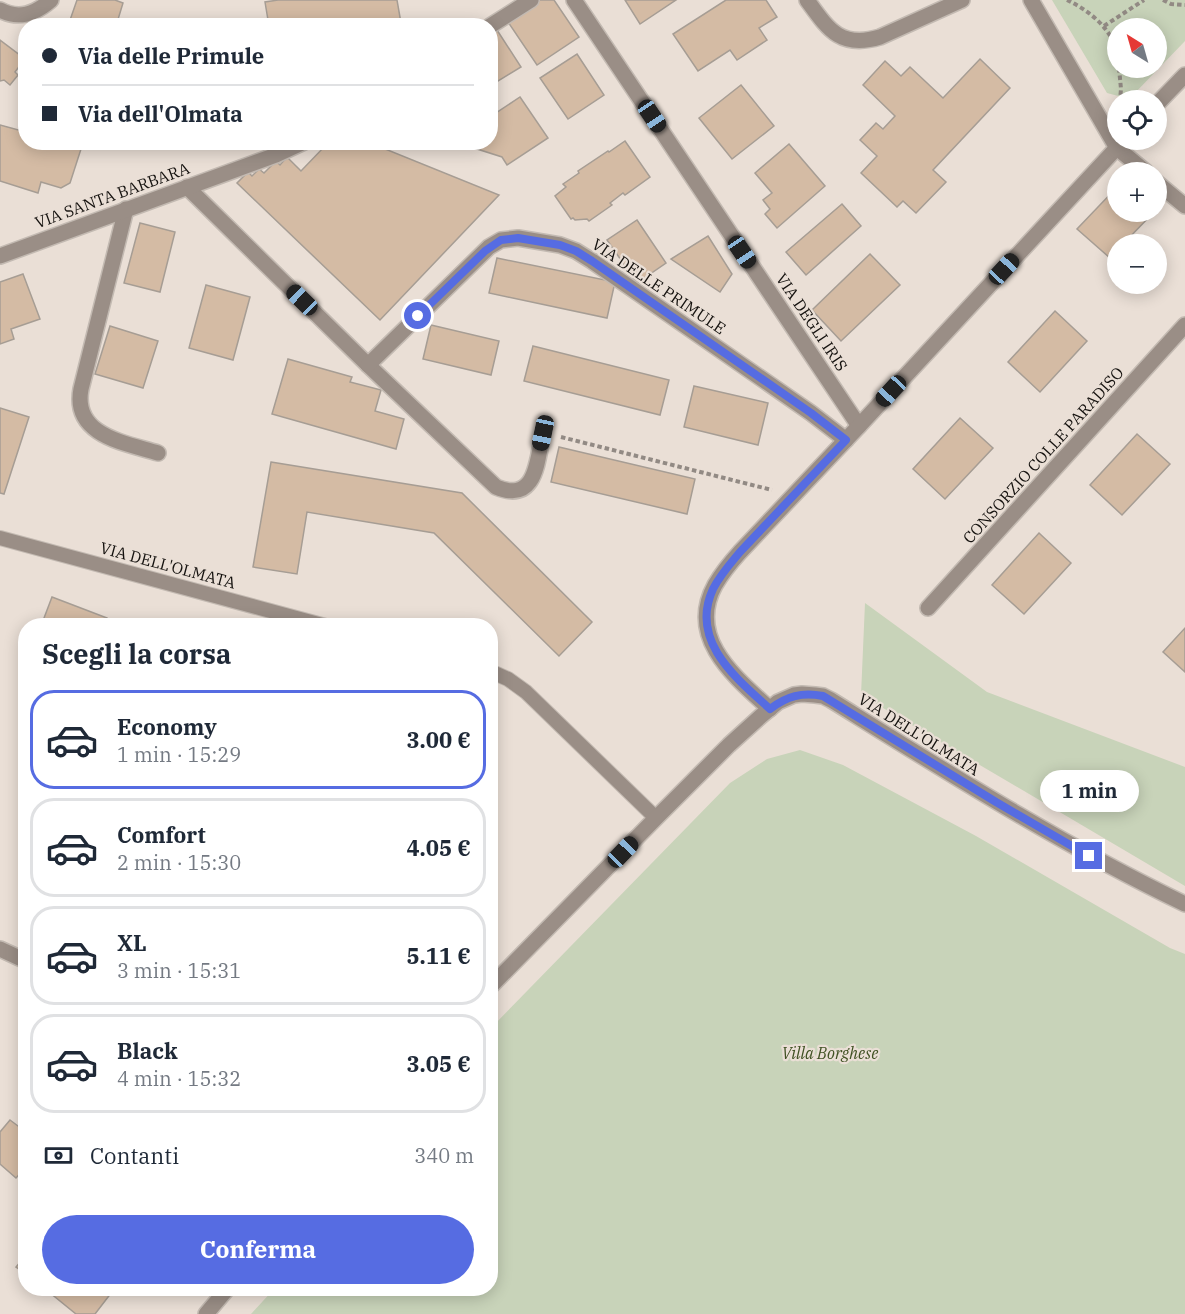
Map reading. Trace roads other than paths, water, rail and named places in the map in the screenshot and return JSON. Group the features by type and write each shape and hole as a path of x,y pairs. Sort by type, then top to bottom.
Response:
{"street":[{"path":"0,10 17,16 26,15 42,8 51,0"},
{"path":"498,21 531,0"},
{"name":"VIA DEGLI IRIS","path":"574,0 859,426"},
{"path":"807,0 830,30 838,36 859,41 880,37 962,0"},
{"path":"1031,0 1107,122"},
{"path":"1167,94 1185,75"},
{"name":"VIA SANTA BARBARA","path":"0,256 286,150"},
{"path":"770,709 739,680 720,658 709,635 707,616 711,595 725,570 1115,150"},
{"path":"1126,150 1137,162"},
{"path":"187,187 492,483 503,490 514,492 529,484 534,474 543,433"},
{"path":"1167,191 1185,206"},
{"path":"126,209 81,389 81,407 86,419 98,433 158,453"},
{"name":"VIA DELLE PRIMULE","path":"368,365 489,247 501,240 513,237 543,241 566,247 592,261 811,413 846,440"},
{"name":"CONSORZIO COLLE PARADISO","path":"928,608 1185,325"},
{"name":"VIA DELL'OLMATA","path":"498,979 729,745 778,702 794,695 823,696 1032,824 1089,856 1185,904"},
{"path":"0,950 18,958"},
{"path":"206,1314 221,1296"}],"lane":[{"name":"VIA DELL'OLMATA","path":"0,538 296,618"},
{"path":"498,675 525,692 656,818"}],"park label":[{"name":"Villa Borghese","path":"830,1053"}]}
